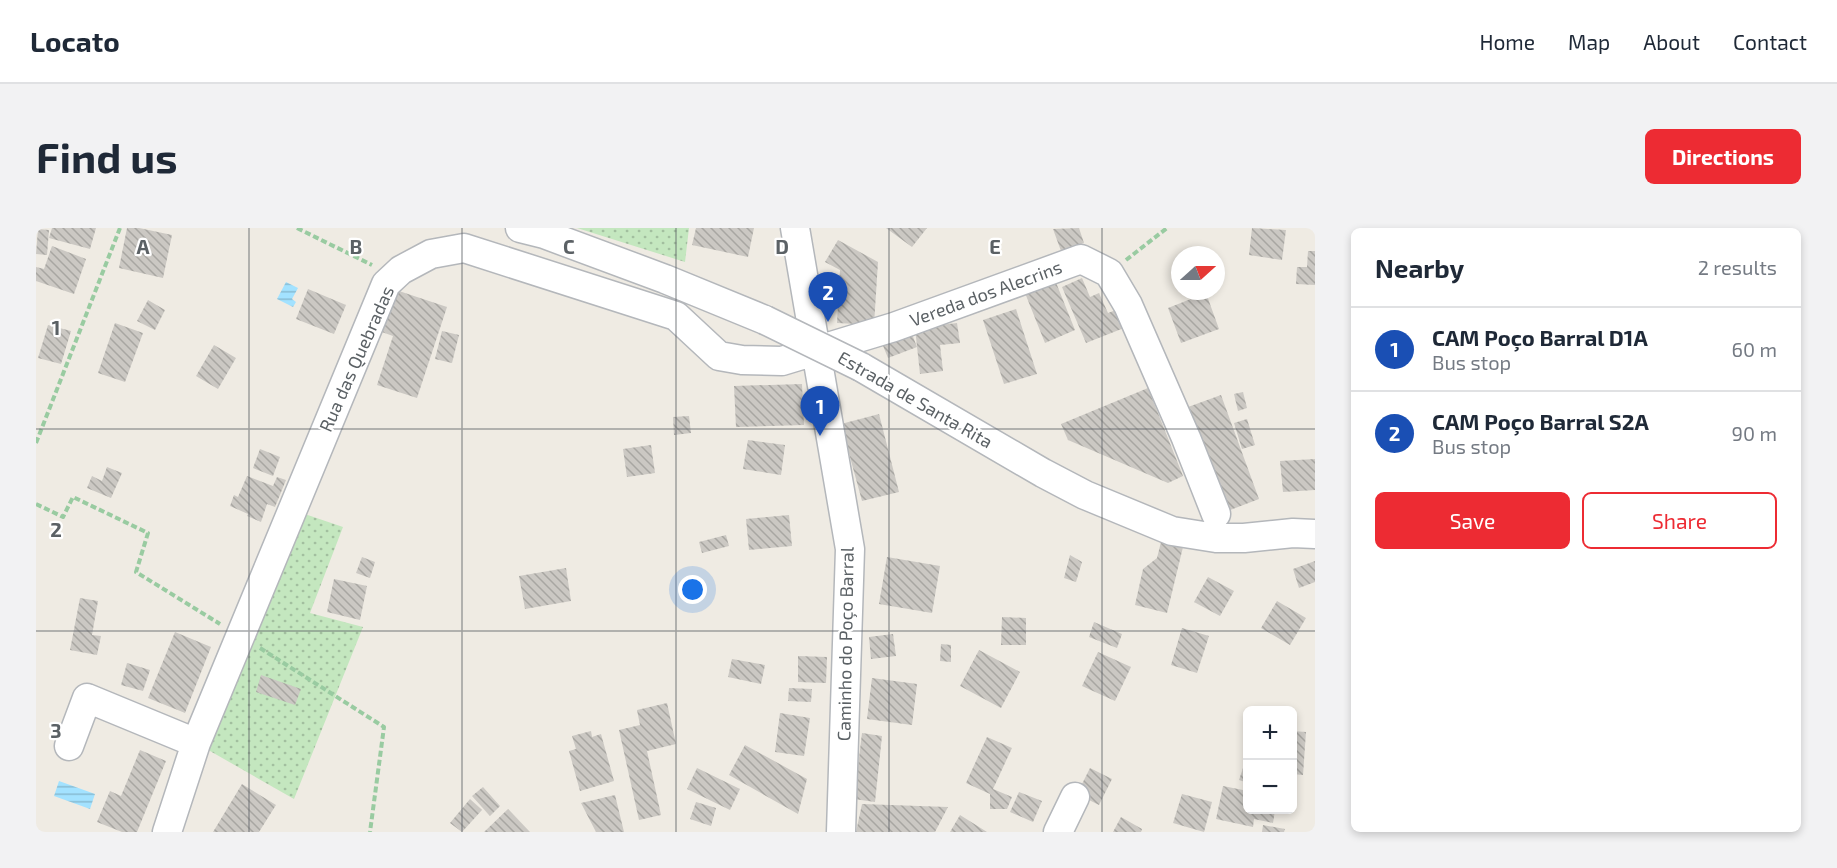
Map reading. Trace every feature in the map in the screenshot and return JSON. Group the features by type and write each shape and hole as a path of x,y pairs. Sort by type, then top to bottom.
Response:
{"street":[{"name":"Estrada de Santa Rita","path":"520,228 544,234 665,279 765,320 861,368 1085,495 1172,531 1225,538 1293,533 1315,534"},
{"name":"Caminho do Poço Barral","path":"795,228 850,549 841,832"},
{"name":"Rua das Quebradas","path":"166,832 196,743 386,284 401,270 431,254 464,248 595,288 676,316 719,356 742,360 782,361 815,351"},
{"name":"Vereda dos Alecrins","path":"815,351 894,327 1081,259 1108,273"},
{"path":"1108,273 1128,305 1186,438 1216,514"},
{"path":"69,746 91,687 196,743"},
{"path":"1058,832 1075,797"}],"path":[{"path":"36,443 120,228"},
{"path":"297,228 395,276"},
{"path":"1108,273 1167,228"}],"green space":[{"path":"577,228 689,228 685,262"},
{"path":"293,510 343,527 310,613 363,627 294,799 196,743"}],"water":[{"path":"286,282 298,288 292,299 296,302 293,307 277,299"},
{"path":"59,781 95,794 90,809 54,796"}],"building":[{"path":"52,228 96,228 90,249 49,238"},
{"path":"127,228 139,228 172,235 163,278 119,268"},
{"path":"696,228 754,228 748,257 692,245"},
{"path":"886,228 927,228 912,247"},
{"path":"1079,228 1084,243 1061,251 1053,229"},
{"path":"1252,228 1286,230 1282,260 1249,255"},
{"path":"38,229 49,230 47,255 36,254"},
{"path":"838,240 878,262 874,325 837,323 840,270 825,262"},
{"path":"52,246 86,259 74,294 36,281 36,267 44,269"},
{"path":"1308,251 1315,251 1315,285 1296,284 1297,267 1307,267"},
{"path":"1082,278 1090,297 1099,293 1108,313 1116,310 1124,328 1086,343 1062,287"},
{"path":"1055,280 1075,330 1045,343 1025,293"},
{"path":"308,289 346,305 334,334 296,319"},
{"path":"393,289 447,307 417,398 377,385 393,336 379,331"},
{"path":"148,300 165,310 155,330 137,321"},
{"path":"1188,300 1209,300 1219,329 1181,343 1168,308"},
{"path":"1016,309 1037,374 1004,384 983,320"},
{"path":"115,323 143,333 125,382 98,373"},
{"path":"957,323 960,343 940,345 943,371 920,374 915,328"},
{"path":"48,325 71,331 61,364 38,358"},
{"path":"910,329 917,347 888,358 881,341"},
{"path":"442,331 459,335 452,363 435,359"},
{"path":"214,345 236,358 218,389 196,376"},
{"path":"802,384 804,425 736,427 734,386"},
{"path":"1148,388 1183,476 1168,483 1068,440 1061,424"},
{"path":"1243,392 1247,408 1238,411 1234,394"},
{"path":"1221,395 1259,499 1225,512 1188,407"},
{"path":"879,414 899,492 862,501 841,424"},
{"path":"689,416 691,433 674,435 673,417"},
{"path":"1247,419 1255,445 1242,449 1234,423"},
{"path":"748,440 785,445 781,475 743,469"},
{"path":"651,445 655,473 627,477 623,449"},
{"path":"260,449 280,457 273,476 253,468"},
{"path":"1315,459 1315,490 1283,492 1280,461"},
{"path":"107,467 122,473 111,498 87,488 92,476 102,481"},
{"path":"247,476 273,486 277,477 286,480 275,507 267,504 261,522 230,506 234,495 238,497"},
{"path":"789,515 792,546 749,550 746,519"},
{"path":"726,535 729,546 702,553 699,542"},
{"path":"1162,538 1184,543 1167,613 1135,605 1143,569 1157,558"},
{"path":"1070,555 1082,562 1076,582 1064,578"},
{"path":"362,557 375,562 370,578 356,573"},
{"path":"887,557 940,566 932,613 879,604"},
{"path":"1315,561 1315,582 1299,588 1293,569"},
{"path":"566,568 571,601 525,609 519,576"},
{"path":"1208,577 1234,591 1220,616 1194,602"},
{"path":"334,579 367,586 360,620 327,612"},
{"path":"80,598 98,601 92,635 101,636 97,655 70,650"},
{"path":"1277,601 1306,618 1290,645 1261,628"},
{"path":"1002,617 1026,618 1026,645 1001,645"},
{"path":"1094,622 1122,634 1117,648 1089,637"},
{"path":"1182,628 1209,636 1197,673 1171,665"},
{"path":"175,632 211,647 185,713 148,698"},
{"path":"893,634 896,656 871,659 869,637"},
{"path":"941,644 951,645 951,662 940,661"},
{"path":"979,650 1020,672 1001,708 960,686"},
{"path":"1098,652 1131,667 1115,701 1082,686"},
{"path":"798,656 827,657 826,683 798,682"},
{"path":"732,659 765,665 761,684 728,677"},
{"path":"127,663 150,670 143,691 121,685"},
{"path":"261,675 301,689 295,705 256,692"},
{"path":"872,678 917,684 912,725 867,719"},
{"path":"789,688 812,689 811,702 788,701"},
{"path":"667,703 676,744 647,751 661,815 639,820 619,730 640,725 637,710"},
{"path":"780,713 810,718 804,756 775,752"},
{"path":"591,731 592,737 601,734 614,781 580,791 569,751 576,749 572,736"},
{"path":"1297,731 1306,732 1303,775 1297,774"},
{"path":"862,733 882,736 875,802 854,799"},
{"path":"987,737 1012,748 993,789 1012,797 1007,809 990,809 990,794 966,783"},
{"path":"745,745 807,779 798,814 729,775"},
{"path":"140,750 166,761 137,832 122,832 97,822 110,791 121,796"},
{"path":"697,768 740,789 730,810 687,789"},
{"path":"1090,768 1112,779 1099,805 1077,794"},
{"path":"1243,768 1243,781 1239,780"},
{"path":"242,784 276,805 259,832 213,832"},
{"path":"1223,786 1243,790 1243,814 1274,814 1273,823 1254,819 1253,827 1216,819"},
{"path":"483,787 500,806 490,816 472,796"},
{"path":"1019,792 1042,801 1033,822 1010,812"},
{"path":"1182,794 1212,802 1204,832 1173,823"},
{"path":"615,795 624,832 596,832 581,803"},
{"path":"470,799 482,810 462,832 450,823"},
{"path":"696,802 716,808 711,826 690,819"},
{"path":"862,804 948,807 935,832 856,832"},
{"path":"508,809 530,832 484,832"},
{"path":"960,815 987,832 950,832"},
{"path":"1121,817 1142,829 1141,832 1113,832"},
{"path":"1263,825 1285,829 1284,832 1262,832"}],"place":[{"name":"CAM Poço Barral S2A","path":"828,322"},
{"name":"CAM Poço Barral D1A","path":"820,436"}]}
